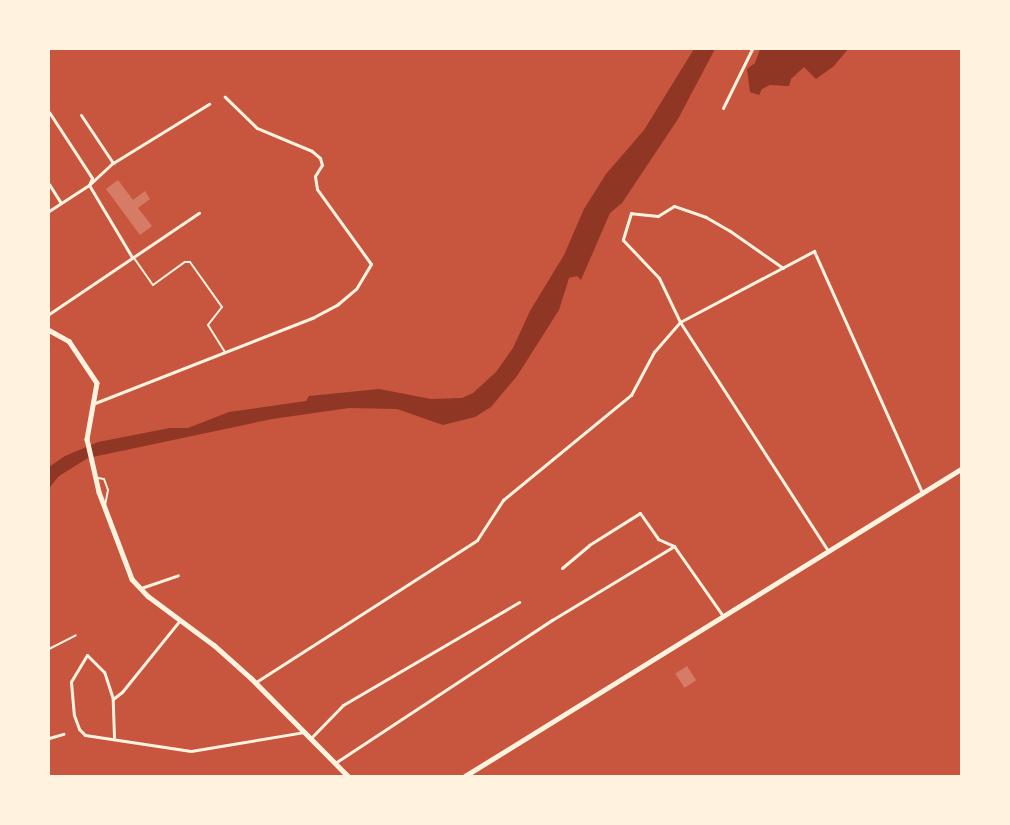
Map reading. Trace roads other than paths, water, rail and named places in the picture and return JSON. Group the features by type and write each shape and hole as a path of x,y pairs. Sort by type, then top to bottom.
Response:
{"main road":[{"path":"49,330 70,341 97,383 95,403 87,439 95,478 104,508 125,565 139,588 256,682 348,776"},
{"path":"466,776 961,469"}],"street":[{"path":"723,108 752,49"},
{"path":"95,403 224,351 296,326 338,304 356,289 371,264 317,189 314,176 322,165 320,158 312,150 256,128 225,97"},
{"path":"49,211 89,185 113,163 210,104"},
{"path":"49,112 92,178 89,185"},
{"path":"81,115 113,163"},
{"path":"49,184 61,203"},
{"path":"89,185 132,256"},
{"path":"783,268 722,226 674,206 658,216 634,212 629,219 623,240 659,278 680,322 828,551"},
{"path":"49,314 132,256 199,213"},
{"path":"256,682 477,540 503,500 631,395 654,352 680,322 814,251 922,493"},
{"path":"562,568 589,545 640,513 658,539 674,546 723,616"},
{"path":"335,762 552,620 674,546"},
{"path":"139,588 178,575"},
{"path":"311,738 343,705 519,602"},
{"path":"113,699 122,692 180,620"},
{"path":"114,737 113,699 104,672 87,655 71,682 74,715 78,729 85,734 114,737 121,742 191,751 305,732"},
{"path":"49,738 63,734"}],"lane":[{"path":"132,256 153,285 185,262 190,262 222,307 208,324 224,351"},
{"path":"95,478 104,479 108,490 104,508"},
{"path":"49,649 76,635"}]}
